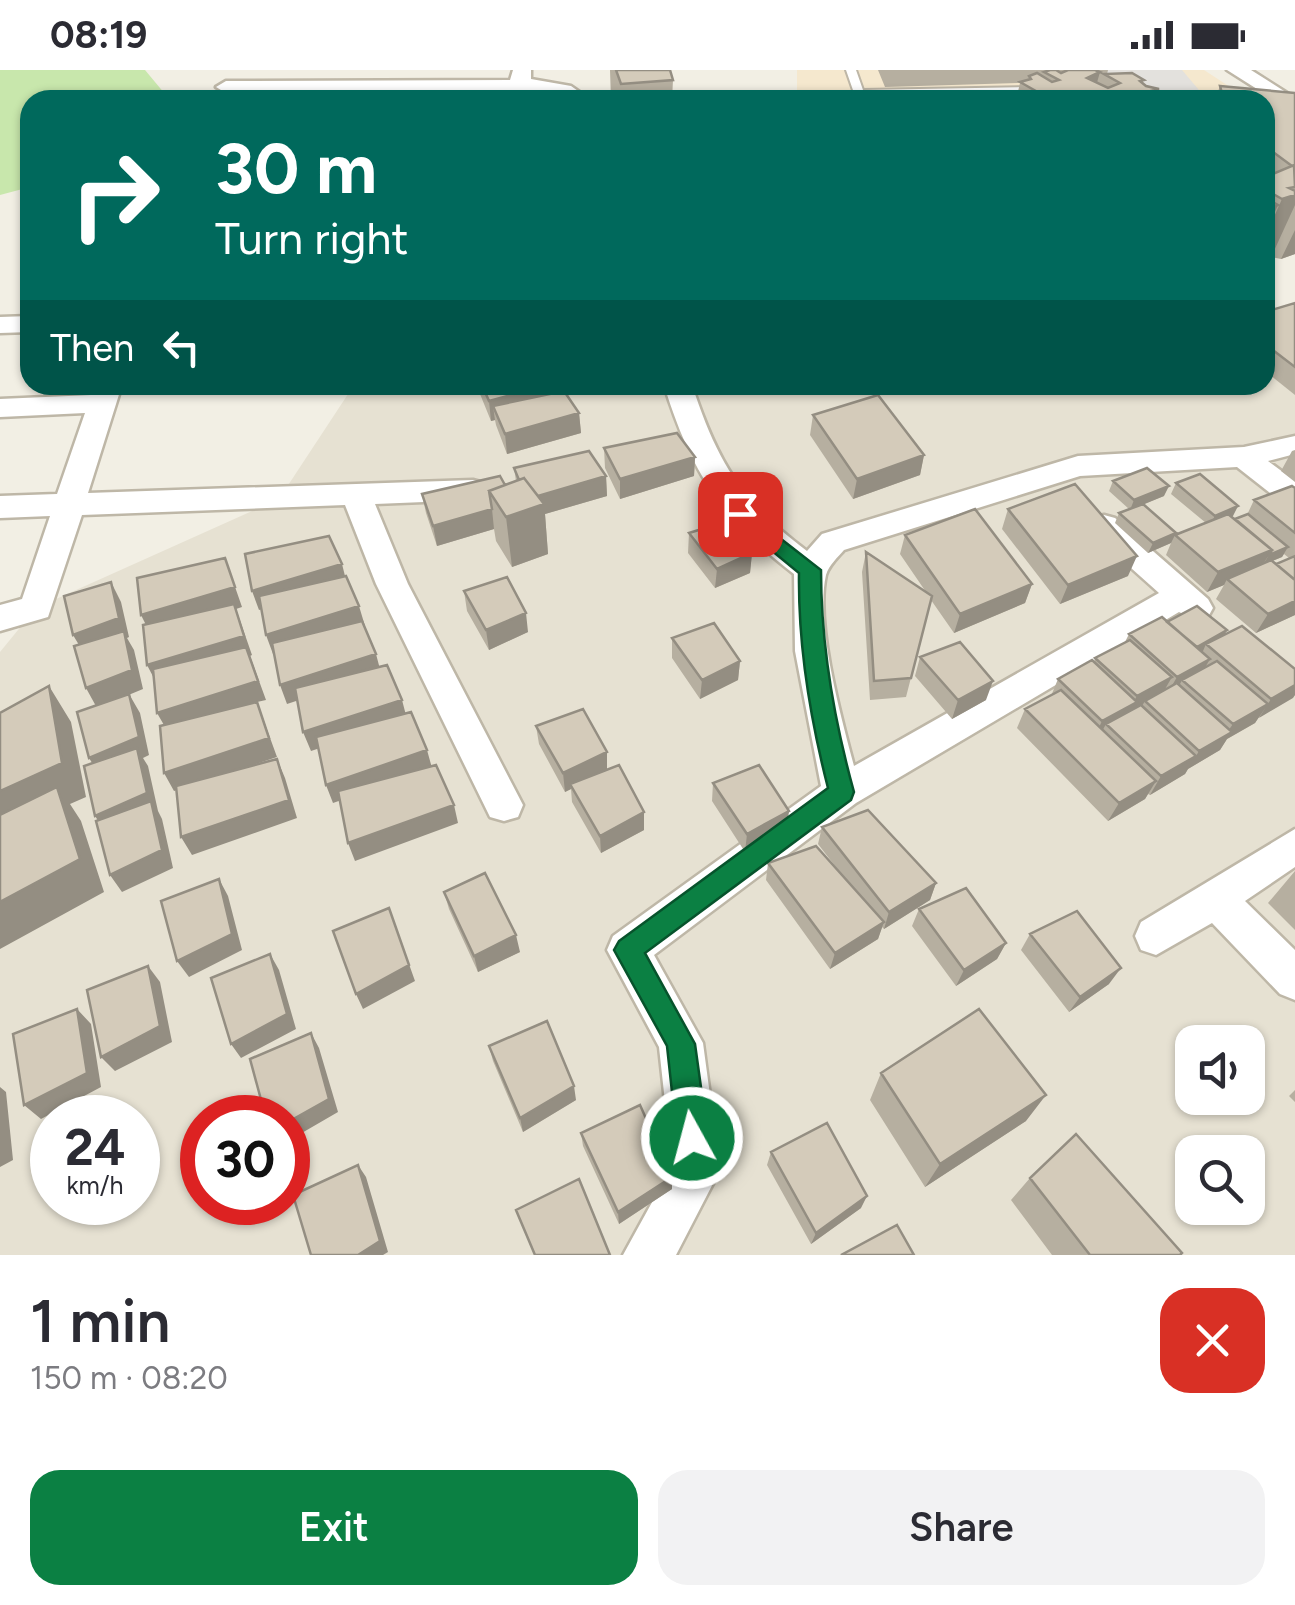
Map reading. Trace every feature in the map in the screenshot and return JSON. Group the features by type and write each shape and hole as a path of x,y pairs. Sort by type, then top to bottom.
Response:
{"street":[{"path":"225,90 229,80 261,70"},
{"path":"1214,70 1244,90"},
{"path":"1236,70 1268,90"},
{"path":"300,90 526,78 564,90"},
{"path":"0,408 97,395"},
{"path":"0,618 36,608 104,395"},
{"path":"680,395 708,471 740,514 810,570"},
{"path":"842,792 824,716 810,613 810,570 833,542 1078,466 1244,457 1295,445"},
{"path":"1244,457 1295,497"},
{"path":"1048,474 1181,596 1224,630"},
{"path":"0,507 357,497 494,489"},
{"path":"357,497 392,584 504,805"},
{"path":"648,1255 696,1170 681,1044 628,950 842,792 1181,596"},
{"path":"1156,936 1295,846"},
{"path":"1214,898 1295,980"}],"shaded area":[{"path":"797,70 1204,70 1235,90 797,90"},
{"path":"1102,70 1182,70 1199,90 1117,90"},
{"path":"1295,310 1295,1255 0,1255 0,652 36,608 279,499 347,395 1275,395 1275,313"}],"green space":[{"path":"0,70 145,70 162,90 20,90 20,190 0,195"}],"building":[{"path":"616,70 670,70 673,80 621,84"},
{"path":"1095,70 1100,72 1087,78 1108,88 1120,83 1104,74 1132,73 1144,80 1140,81 1146,86 1159,89 1034,90 1020,82 1037,73 1052,82 1059,80 1044,72"},
{"path":"1220,86 1263,90 1221,90"},
{"path":"1275,91 1295,93 1292,166 1275,153"},
{"path":"1294,165 1295,187 1289,188 1295,195 1282,199 1275,195 1275,173"},
{"path":"1295,303 1295,367 1275,352 1275,309"},
{"path":"486,395 512,395 489,401"},
{"path":"545,395 567,395 579,413 505,434 493,406"},
{"path":"878,395 924,455 857,479 813,415"},
{"path":"677,433 695,457 620,479 604,448"},
{"path":"589,451 606,476 538,496 524,478 519,480 514,468"},
{"path":"1147,468 1169,486 1134,500 1113,481"},
{"path":"1200,474 1238,506 1215,516 1176,483"},
{"path":"500,476 505,485 489,491 492,509 433,526 422,494"},
{"path":"524,478 544,504 506,517 489,491"},
{"path":"1075,484 1137,556 1068,585 1008,509"},
{"path":"1295,488 1295,533 1254,500"},
{"path":"1143,504 1176,533 1153,543 1119,513"},
{"path":"975,509 1032,584 960,614 905,535"},
{"path":"1228,514 1272,550 1218,572 1175,535"},
{"path":"1248,514 1288,547 1269,555 1272,550 1235,519"},
{"path":"728,521 752,553 717,569 689,533"},
{"path":"329,536 342,564 252,591 245,554"},
{"path":"866,552 932,596 911,678 874,681"},
{"path":"1295,556 1295,580 1276,564"},
{"path":"225,558 235,587 141,615 137,578"},
{"path":"1271,560 1295,580 1295,601 1268,614 1227,579"},
{"path":"346,576 359,606 266,635 259,596"},
{"path":"507,577 526,613 486,630 464,591"},
{"path":"111,582 119,618 73,635 64,596"},
{"path":"234,604 244,636 147,665 143,625"},
{"path":"1197,606 1227,630 1197,647 1167,622"},
{"path":"1162,617 1210,659 1177,677 1129,634"},
{"path":"362,621 376,654 280,685 272,643"},
{"path":"714,623 740,661 702,680 672,638"},
{"path":"1242,626 1295,669 1295,685 1271,699 1206,644"},
{"path":"124,631 132,670 86,688 74,646"},
{"path":"1130,640 1172,677 1137,696 1095,658"},
{"path":"960,642 993,681 958,700 920,657"},
{"path":"246,647 258,681 157,713 153,669"},
{"path":"1092,660 1137,702 1102,721 1058,679"},
{"path":"1217,661 1268,704 1233,724 1182,680"},
{"path":"387,665 402,700 303,732 295,688"},
{"path":"1177,683 1232,732 1199,751 1145,701"},
{"path":"49,686 62,763 0,791 0,713"},
{"path":"1061,690 1156,781 1119,803 1025,709"},
{"path":"129,694 139,737 89,758 77,712"},
{"path":"257,702 269,738 164,773 160,726"},
{"path":"1141,705 1196,756 1161,776 1106,724"},
{"path":"583,709 607,752 563,773 536,726"},
{"path":"411,712 427,750 326,785 316,737"},
{"path":"137,748 147,793 95,816 84,766"},
{"path":"277,759 289,800 181,837 176,786"},
{"path":"436,765 454,805 348,843 338,791"},
{"path":"619,765 644,812 600,836 570,784"},
{"path":"759,765 789,811 747,834 713,783"},
{"path":"57,787 80,859 0,902 0,815"},
{"path":"151,801 162,850 110,875 96,821"},
{"path":"868,810 936,883 889,912 822,827"},
{"path":"816,846 884,922 835,953 768,863"},
{"path":"485,873 516,935 474,956 444,892"},
{"path":"219,879 232,934 177,961 161,901"},
{"path":"966,888 1006,943 964,970 919,909"},
{"path":"389,908 409,965 356,994 333,931"},
{"path":"1077,911 1121,968 1080,997 1030,934"},
{"path":"270,954 287,1014 231,1044 211,978"},
{"path":"148,966 160,1026 101,1057 87,990"},
{"path":"77,1009 87,1073 44,1095 30,1095 30,1102 24,1105 13,1034"},
{"path":"979,1009 1046,1095 940,1164 881,1073"},
{"path":"547,1021 574,1086 520,1118 489,1046"},
{"path":"311,1033 329,1099 310,1110 310,1095 260,1095 250,1059"},
{"path":"640,1105 672,1177 618,1212 581,1133"},
{"path":"827,1123 867,1196 816,1233 771,1152"},
{"path":"1076,1134 1180,1255 1090,1255 1030,1178"},
{"path":"358,1165 380,1241 358,1255 311,1255 302,1225 310,1225 310,1187"},
{"path":"579,1179 610,1255 535,1255 516,1210"},
{"path":"897,1225 914,1255 841,1255"}],"route":[{"path":"692,1138 681,1044 628,950 842,792 826,734 810,613 810,570 740,514"}]}
